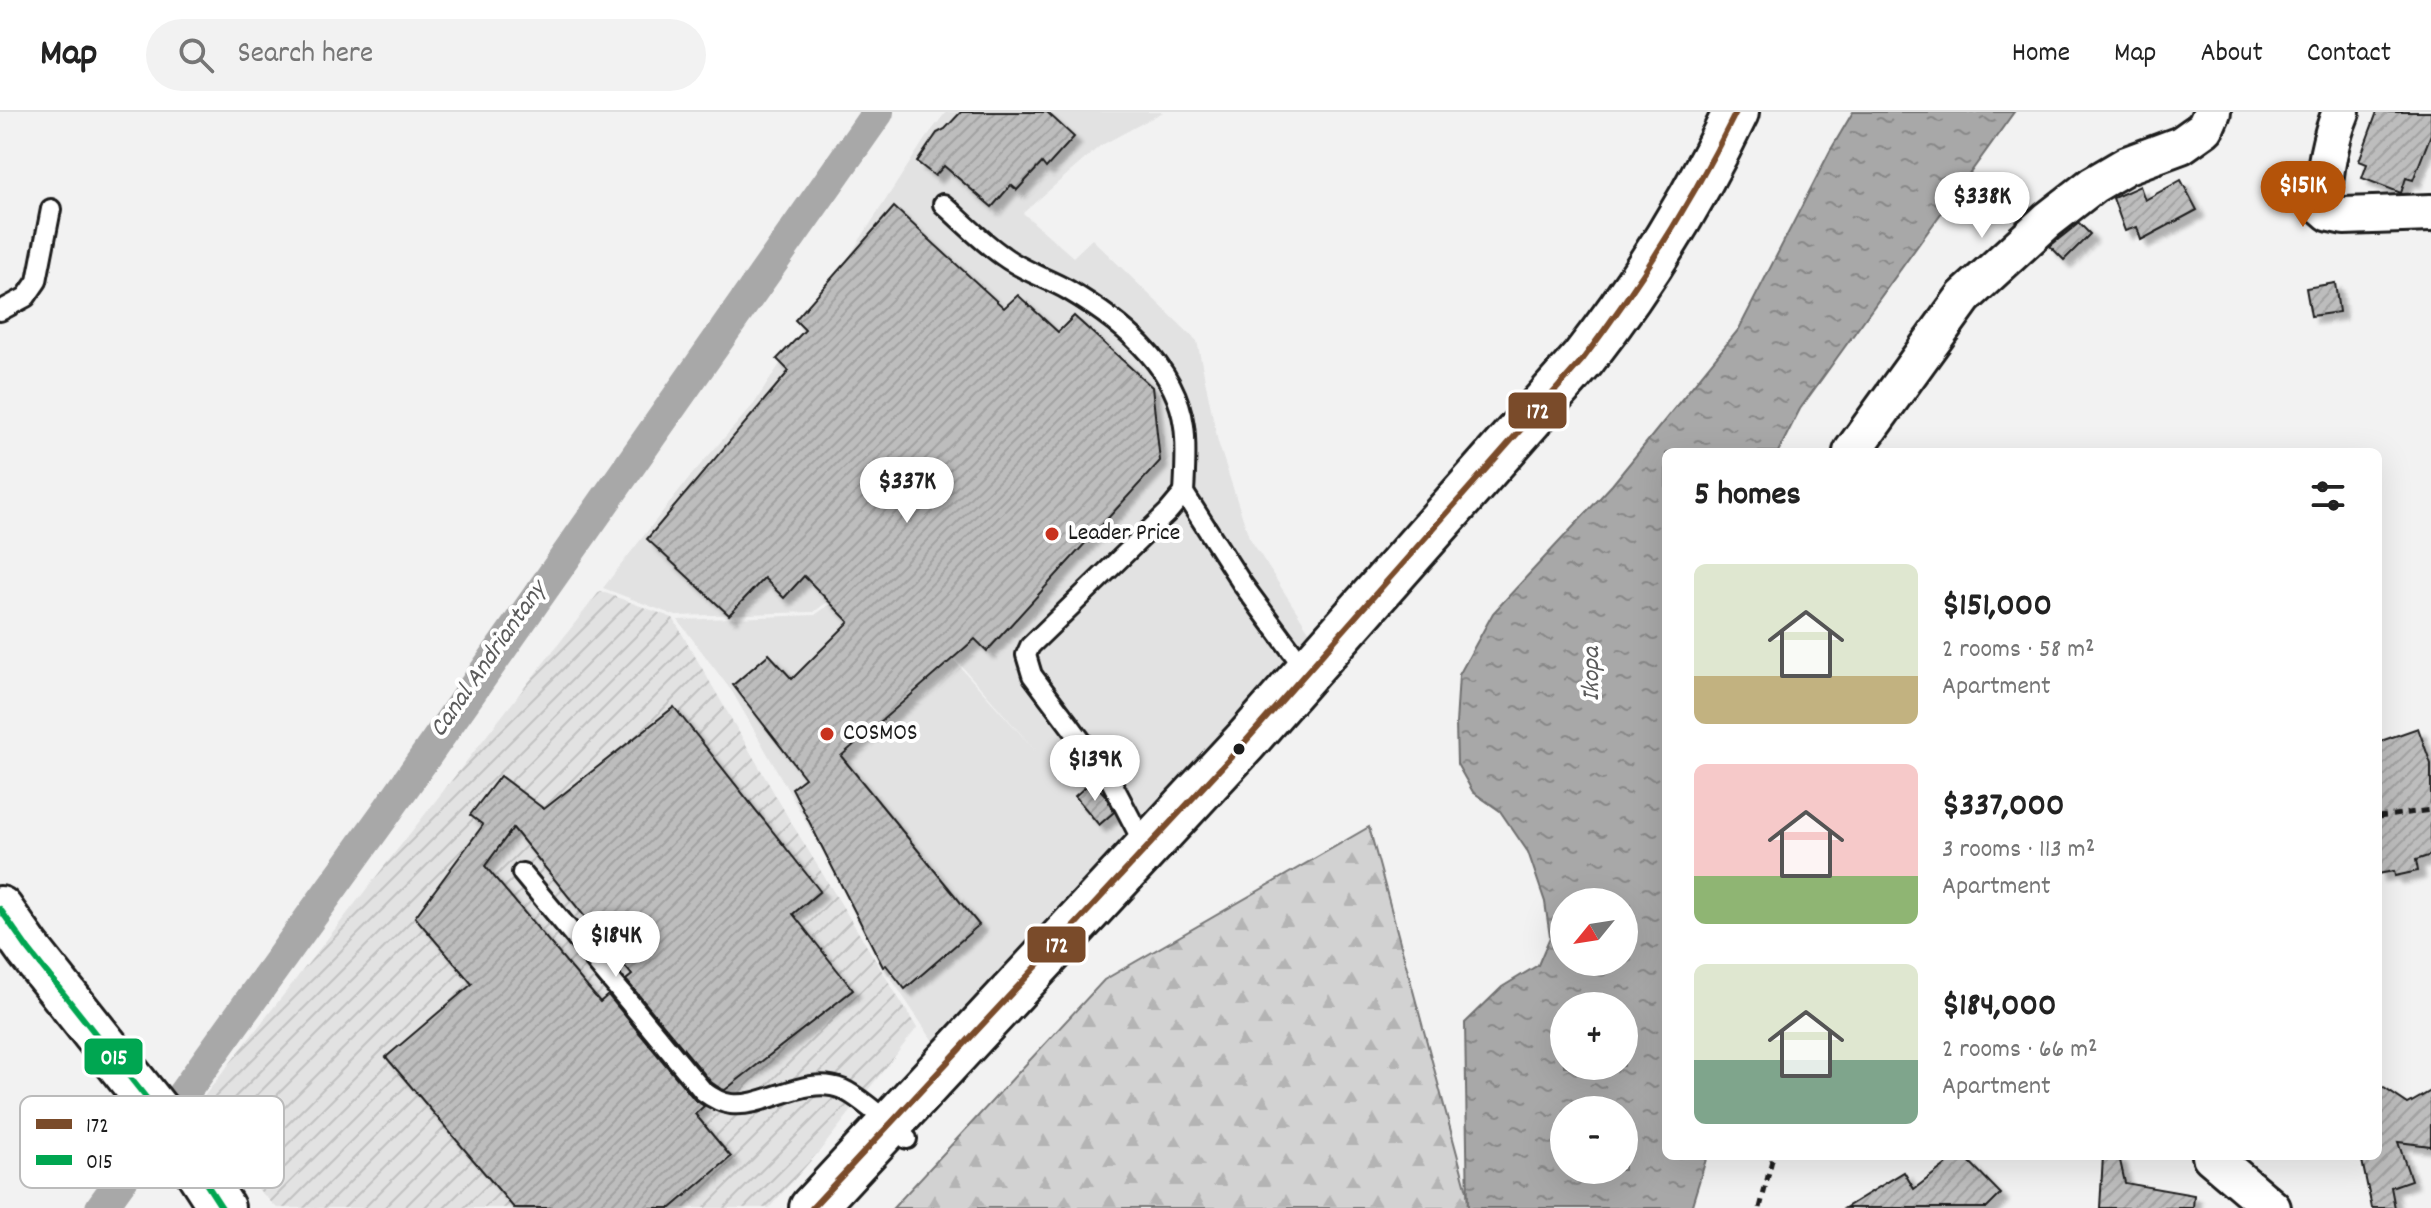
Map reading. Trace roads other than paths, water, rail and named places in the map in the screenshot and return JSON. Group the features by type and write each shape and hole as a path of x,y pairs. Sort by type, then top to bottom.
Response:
{"main road":[{"path":"1315,679 1624,307 1670,237 1736,112"},
{"path":"812,1208 898,1132 1551,427 1629,329 1685,251 1762,112"},
{"path":"0,909 145,1096"},
{"path":"843,1208 898,1132"}],"street":[{"path":"1855,448 1964,297 2048,220 2093,185 2127,165 2181,145 2205,128 2212,112"},
{"path":"2341,112 2324,178 2322,206 2330,213 2344,216 2431,213"},
{"path":"2216,1160 2272,1208"}],"lane":[{"path":"943,204 1003,257 1068,290 1113,319 1154,359 1173,385 1184,423 1184,493 1243,585 1315,679"},
{"path":"0,311 26,297 37,281 51,209"},
{"path":"1152,858 1110,779 1032,675 1026,655 1030,646 1184,493"},
{"path":"522,873 703,1091 717,1101 745,1103 796,1089 823,1086 841,1089 898,1132"}],"water":[{"name":"Ikopa","path":"1853,112 2014,112 1800,409 1780,448 1662,448 1662,1160 1706,1160 1691,1208 1468,1208 1465,1023 1502,987 1538,965 1550,937 1545,902 1528,852 1500,811 1473,792 1457,764 1459,675 1493,613 1612,485 1739,329"}],"waterway":[{"name":"Canal Andriantany","path":"182,1096 385,814 878,112"},
{"name":"Canal Andriantany","path":"101,1208 115,1188"}],"place":[{"name":"Leader Price","path":"1052,534"},
{"name":"COSMOS","path":"827,734"}]}
